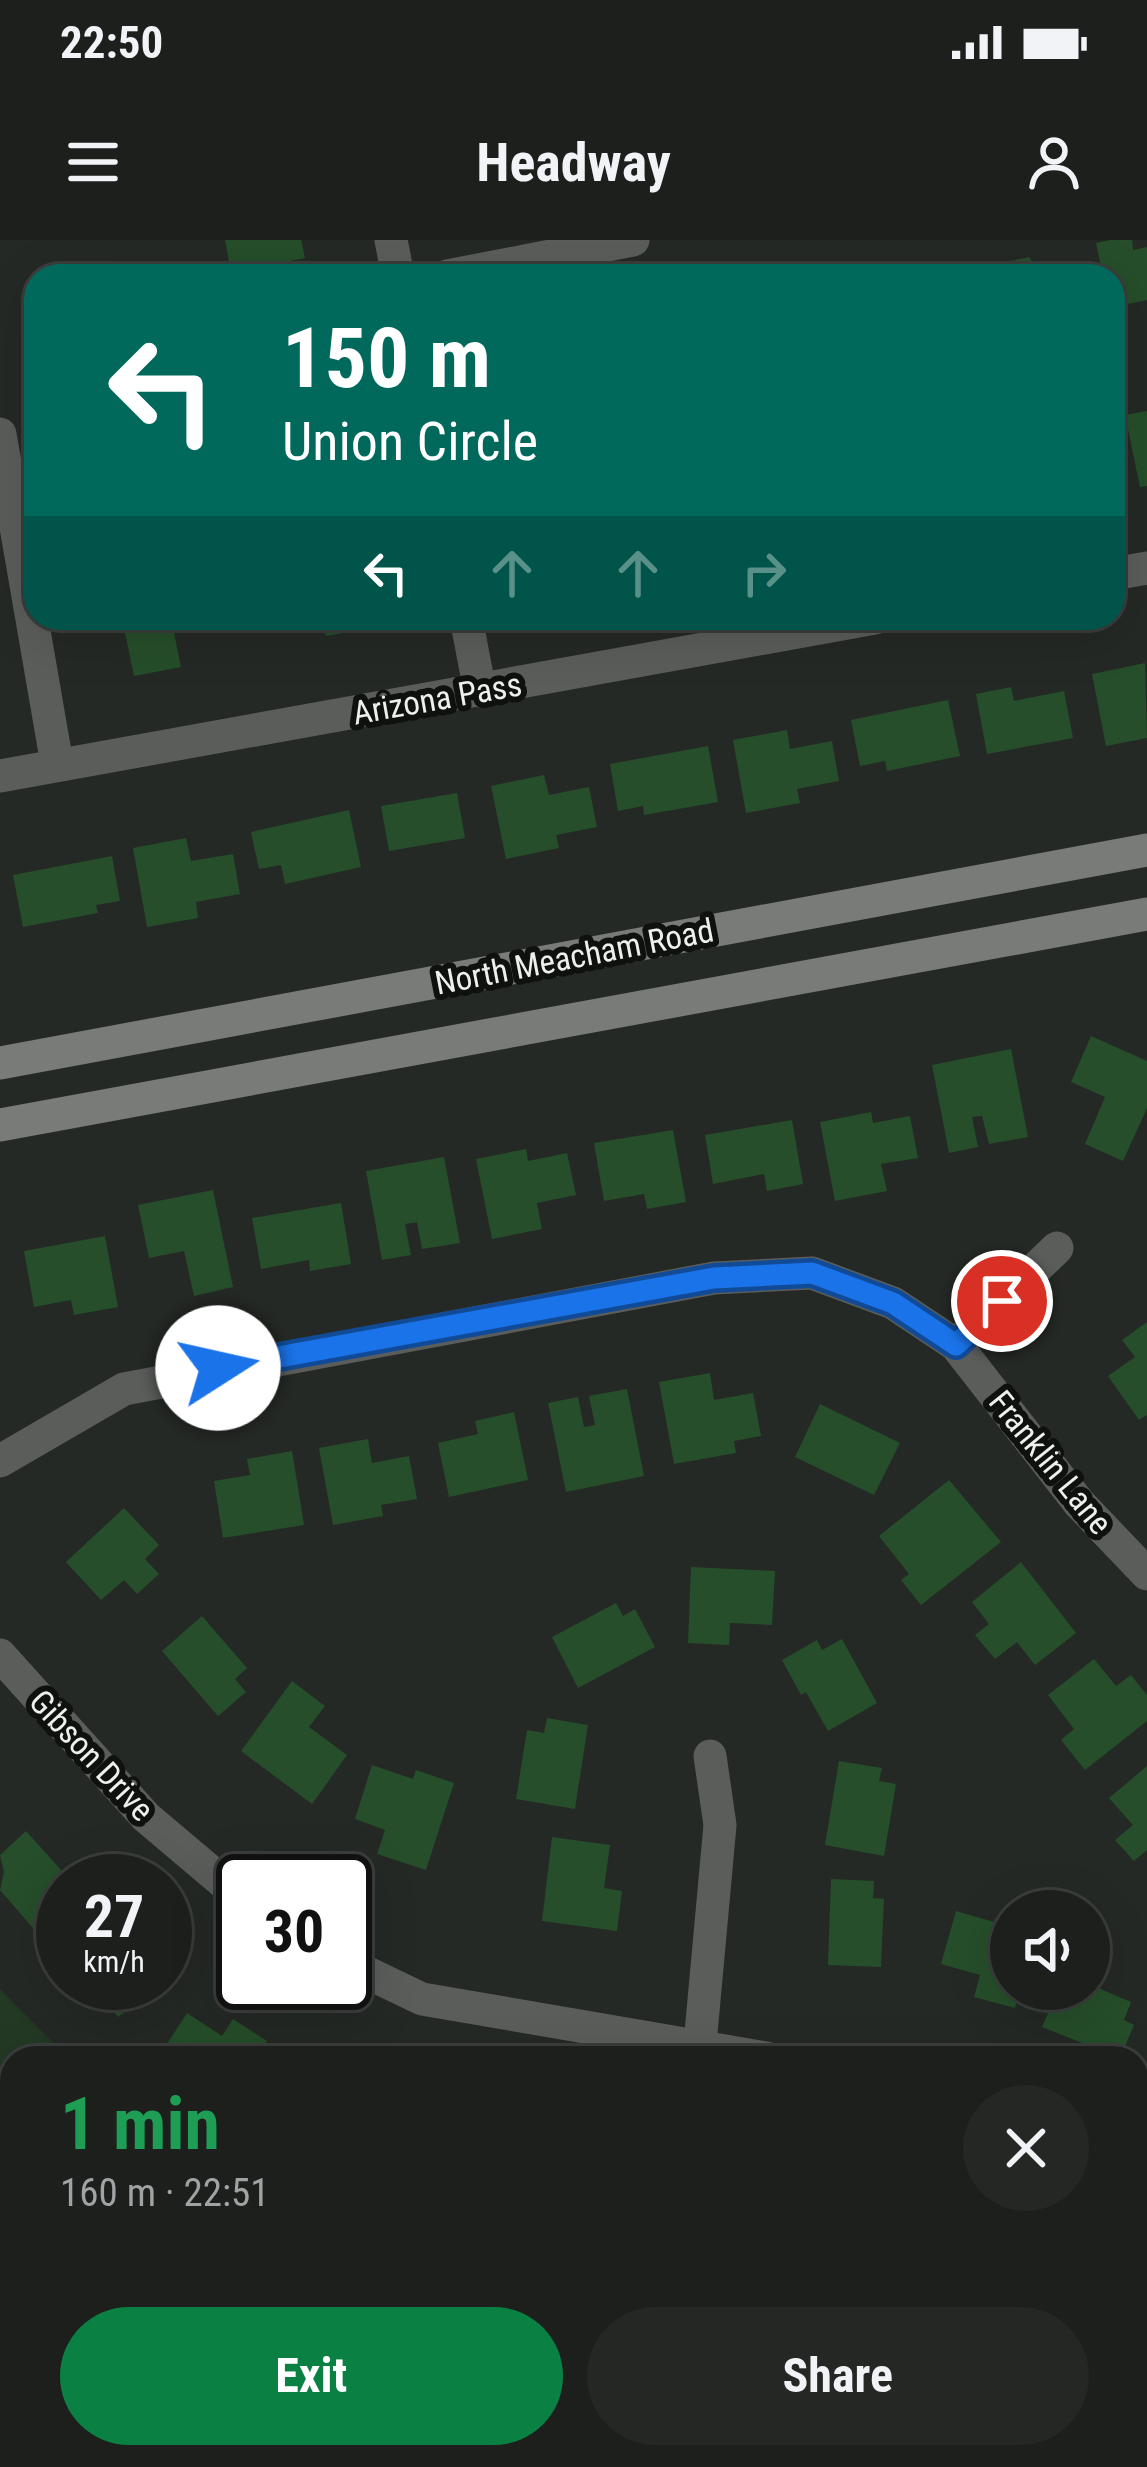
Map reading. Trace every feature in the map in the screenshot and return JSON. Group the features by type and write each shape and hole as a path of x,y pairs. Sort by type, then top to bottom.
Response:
{"main road":[{"name":"North Meacham Road","path":"0,1063 1147,850"},
{"name":"North Meacham Road","path":"0,1125 1147,914"}],"street":[{"path":"510,264 633,240"},
{"path":"0,434 24,573"},
{"path":"34,630 57,764"},
{"path":"468,630 480,691"},
{"name":"Arizona Pass","path":"0,776 809,630"},
{"path":"956,1345 1057,1248"},
{"name":"Franklin Lane","path":"0,1461 124,1389 714,1278 812,1273 893,1303 956,1345 1078,1503 1147,1574"},
{"name":"Gibson Drive","path":"0,1655 146,1816 216,1876"},
{"path":"700,2044 720,1825 710,1756"},
{"path":"372,1975 422,1999 709,2046"}],"green space":[{"path":"0,1989 56,2046 0,2046"}],"building":[{"path":"225,240 301,240 305,258 285,264 230,264"},
{"path":"1132,240 1133,250 1147,247 1147,300 1125,305 1125,264 1100,264 1096,243"},
{"path":"1030,257 1031,264 996,264"},
{"path":"1147,411 1147,486 1140,487 1125,415"},
{"path":"124,630 173,630 181,667 134,676"},
{"path":"325,630 360,630 326,636"},
{"path":"1145,663 1147,738 1106,746 1092,674"},
{"path":"1011,687 1014,701 1064,691 1073,738 987,754 976,694"},
{"path":"948,700 960,756 887,771 885,761 860,766 851,720"},
{"path":"787,730 790,749 832,741 839,781 797,789 800,803 746,813 733,740"},
{"path":"708,746 718,802 644,815 643,806 618,811 610,764"},
{"path":"544,775 549,795 589,787 597,827 556,835 559,848 506,859 491,786"},
{"path":"457,793 465,838 389,851 381,806"},
{"path":"349,810 361,867 285,884 281,865 259,869 251,832"},
{"path":"186,838 191,861 233,854 240,894 196,902 198,918 147,927 133,848"},
{"path":"112,856 120,901 96,905 98,913 23,927 13,875"},
{"path":"1091,1036 1147,1061 1147,1108 1123,1161 1085,1144 1105,1097 1071,1082"},
{"path":"1011,1049 1028,1137 989,1144 982,1116 972,1117 978,1147 949,1153 932,1065"},
{"path":"871,1112 873,1123 910,1116 918,1158 881,1164 887,1191 835,1201 820,1122"},
{"path":"792,1120 803,1184 767,1191 764,1174 713,1184 705,1135"},
{"path":"673,1130 686,1202 647,1209 644,1194 604,1201 594,1143"},
{"path":"526,1149 528,1161 567,1153 576,1195 537,1203 542,1229 492,1239 476,1159"},
{"path":"444,1157 460,1243 422,1249 417,1222 405,1224 411,1255 382,1260 366,1171"},
{"path":"213,1190 233,1287 194,1296 184,1251 149,1258 138,1205"},
{"path":"341,1203 351,1264 310,1271 309,1260 261,1269 252,1218"},
{"path":"105,1236 118,1307 74,1315 71,1300 34,1307 24,1251"},
{"path":"1147,1322 1147,1415 1139,1420 1108,1376 1135,1357 1122,1340"},
{"path":"710,1373 714,1400 753,1393 761,1436 734,1441 736,1453 674,1464 659,1382"},
{"path":"627,1389 644,1476 566,1492 548,1403 578,1397 584,1427 595,1425 589,1396"},
{"path":"820,1404 900,1443 874,1495 795,1457"},
{"path":"514,1412 528,1480 449,1497 438,1443 478,1434 475,1421"},
{"path":"368,1439 372,1463 409,1456 417,1499 381,1505 383,1516 333,1525 319,1448"},
{"path":"292,1451 304,1525 223,1538 214,1481 250,1475 247,1459"},
{"path":"949,1480 1001,1542 921,1605 901,1580 909,1574 879,1536"},
{"path":"124,1508 159,1545 145,1559 159,1574 137,1594 124,1580 101,1600 66,1562"},
{"path":"1021,1562 1076,1633 1035,1665 1017,1642 995,1659 975,1635 989,1624 972,1602"},
{"path":"691,1567 775,1571 772,1625 730,1623 729,1645 688,1643"},
{"path":"616,1603 623,1616 635,1609 655,1647 578,1688 552,1637"},
{"path":"202,1616 247,1668 235,1679 246,1692 218,1716 162,1651"},
{"path":"842,1639 877,1703 828,1731 782,1660 817,1640 822,1650"},
{"path":"1094,1659 1116,1686 1131,1675 1147,1695 1147,1721 1085,1770 1061,1740 1074,1729 1048,1695"},
{"path":"292,1681 325,1706 309,1727 347,1755 312,1804 241,1751"},
{"path":"547,1718 588,1725 575,1809 516,1799 527,1730 544,1733"},
{"path":"839,1761 882,1768 879,1781 896,1784 884,1856 825,1845"},
{"path":"372,1765 413,1779 416,1770 454,1783 426,1870 377,1854 385,1830 355,1819"},
{"path":"1147,1766 1147,1850 1134,1861 1115,1840 1133,1825 1109,1798"},
{"path":"26,1831 47,1854 36,1854 36,1931 0,1890 4,1872 0,1855"},
{"path":"552,1837 610,1845 604,1888 622,1891 617,1931 542,1921"},
{"path":"831,1879 874,1881 873,1898 884,1899 881,1967 828,1965"},
{"path":"956,1911 990,1921 990,2001 974,1997 980,1975 941,1964"},
{"path":"1110,1993 1131,2002 1124,2020 1134,2025 1125,2046 1090,2046 1042,2027 1050,2010 1110,2010"},
{"path":"187,2013 222,2036 233,2019 267,2041 264,2046 166,2046"}],"route":[{"path":"218,1368 714,1278 812,1273 893,1303 956,1345 1002,1301"}]}
